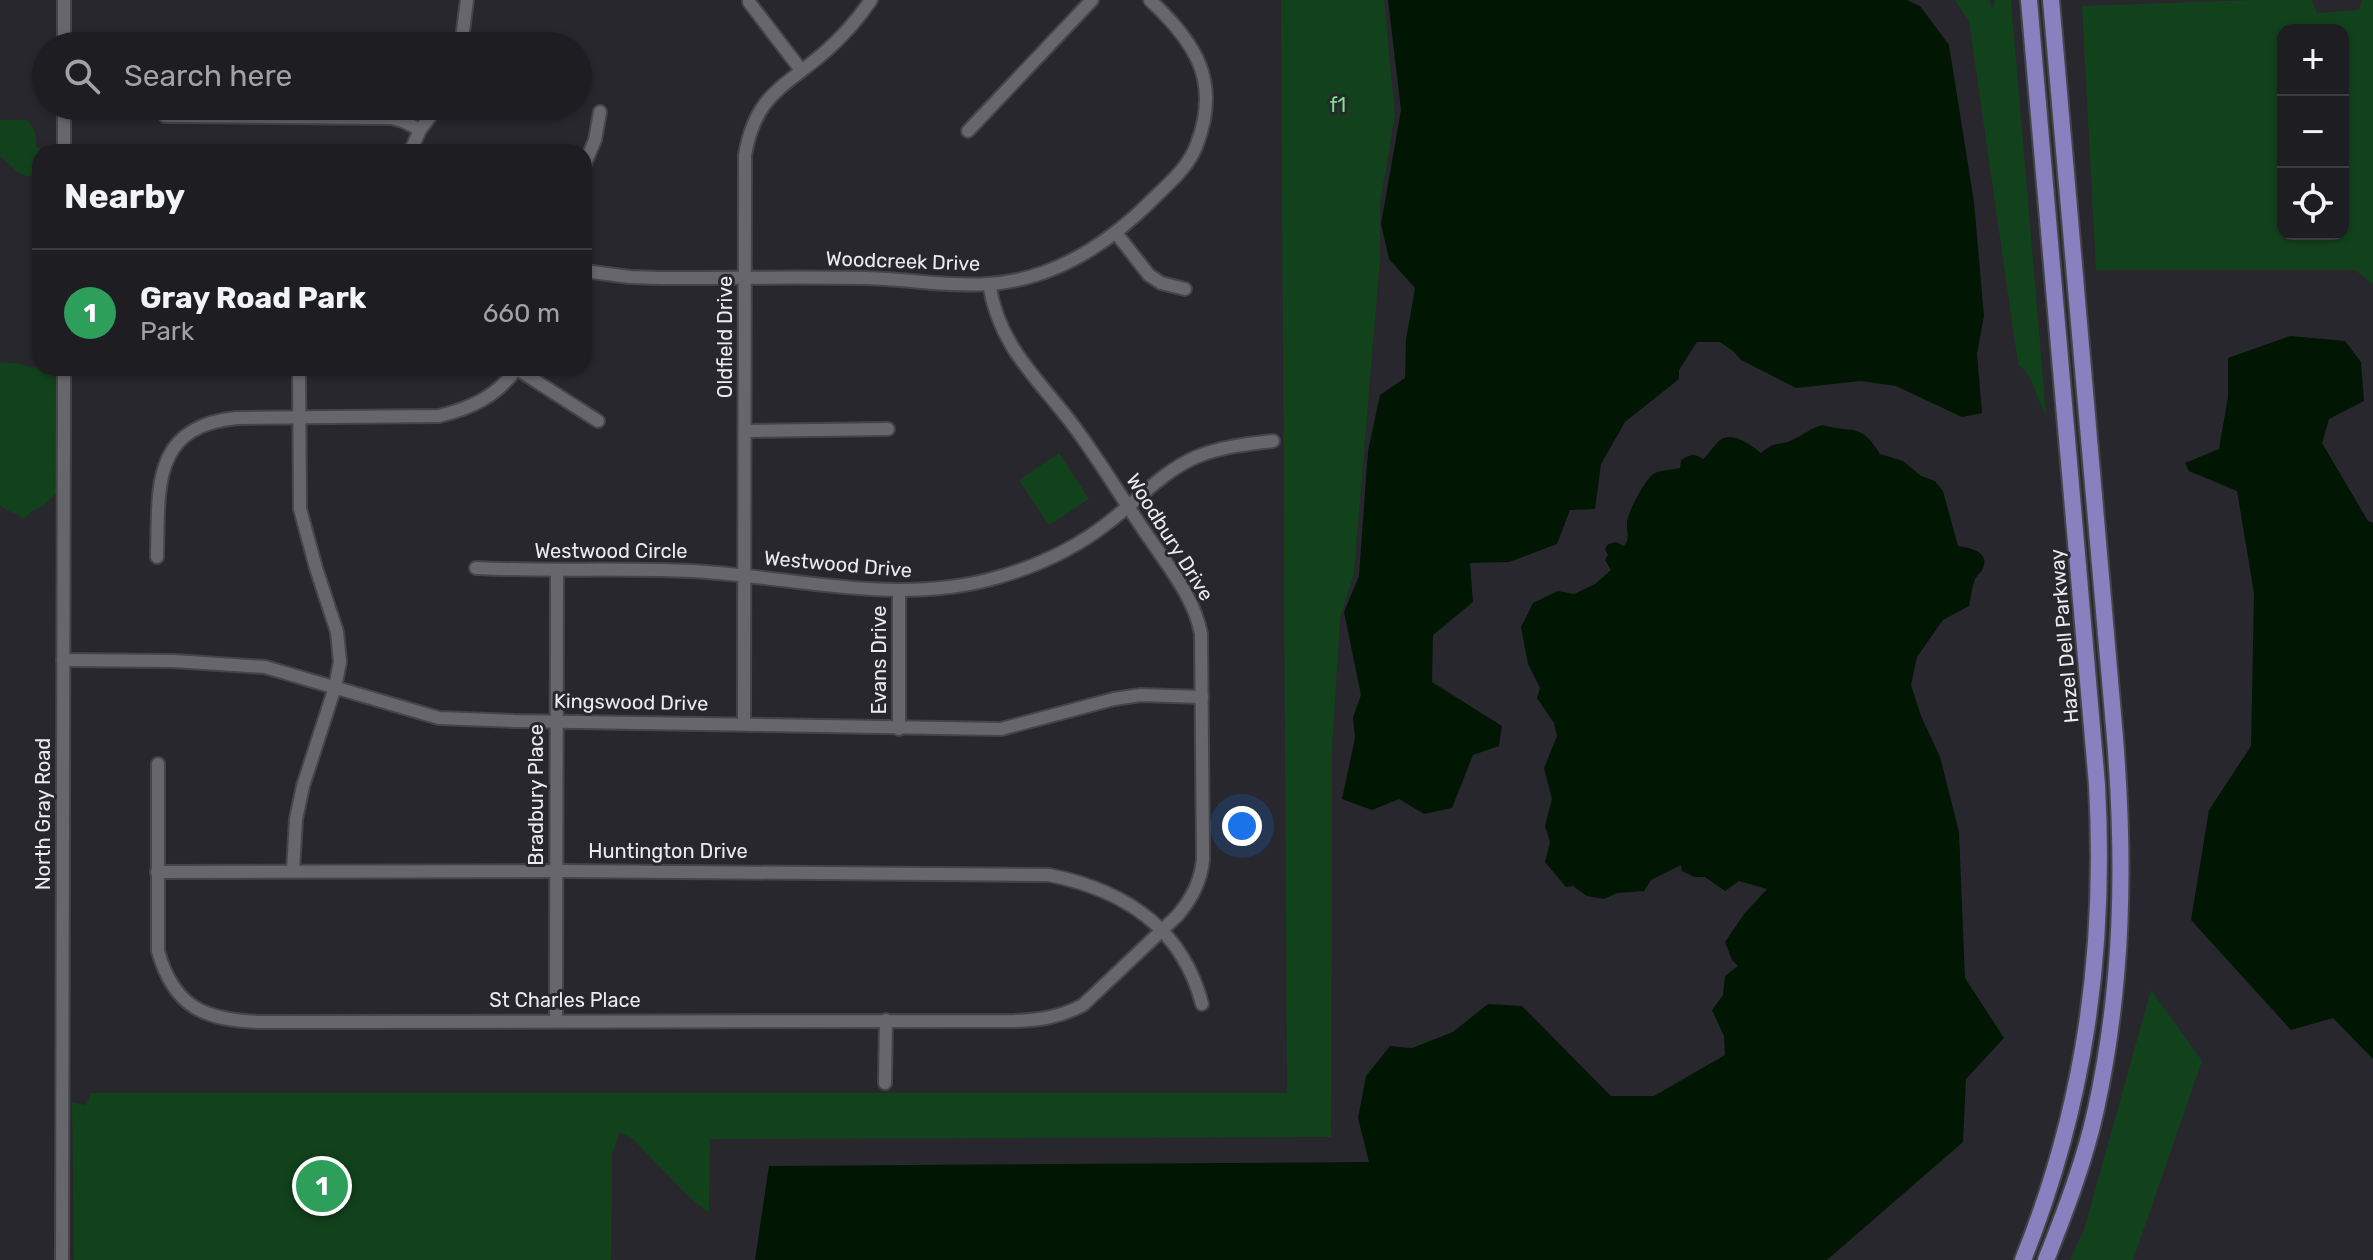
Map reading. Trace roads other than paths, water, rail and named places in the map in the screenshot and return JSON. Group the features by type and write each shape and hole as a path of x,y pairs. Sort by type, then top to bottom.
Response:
{"main road":[{"name":"Hazel Dell Parkway","path":"2023,1260 2054,1174 2078,1083 2093,989 2100,904 2097,785 2029,0"},
{"name":"Hazel Dell Parkway","path":"2046,1260 2096,1111 2116,979 2122,883 2116,753 2051,0"}],"street":[{"path":"64,0 64,32"},
{"path":"463,32 467,0"},
{"name":"Oldfield Drive","path":"744,724 745,155 754,122 765,101 840,39 871,0"},
{"path":"968,131 1092,0"},
{"name":"Woodcreek Drive","path":"592,272 630,277 876,278 989,284 1039,274 1073,259 1116,233 1182,171 1196,148 1204,123 1205,81 1197,56 1176,24 1150,0"},
{"path":"749,2 801,70"},
{"path":"592,147 600,112"},
{"path":"64,120 64,144"},
{"path":"396,120 420,130"},
{"path":"414,144 428,120"},
{"path":"1116,233 1149,275 1161,283 1185,289"},
{"name":"Woodbury Drive","path":"989,284 994,312 1006,339 1073,425 1196,612 1202,644 1201,871 1187,905 1162,931"},
{"name":"North Gray Road","path":"62,1260 64,376"},
{"path":"293,871 296,819 303,786 340,662 337,632 300,509 299,376"},
{"path":"157,557 161,473 174,448 200,426 217,420 439,416 480,402 511,376"},
{"path":"529,376 598,421"},
{"path":"745,431 888,429"},
{"name":"Westwood Drive","path":"745,576 899,591 960,586 994,579 1026,569 1087,537 1167,474 1198,456 1248,443 1273,441"},
{"name":"Westwood Circle","path":"476,568 691,571 745,576"},
{"name":"Bradbury Place","path":"556,1020 557,571"},
{"name":"Evans Drive","path":"899,591 899,729"},
{"name":"Kingswood Drive","path":"63,660 231,663 265,667 439,718 1001,729 1114,699 1141,695 1202,697"},
{"name":"St Charles Place","path":"158,764 157,938 162,964 176,992 197,1010 230,1021 1045,1020 1083,1005 1162,931"},
{"name":"Huntington Drive","path":"157,872 1049,875 1085,884 1121,899 1143,913 1182,955 1192,973 1202,1004"},
{"path":"885,1083 886,1020"}],"place":[{"name":"Gray Road Park","path":"322,1186"}],"park label":[{"name":"f1","path":"1338,105"}]}
